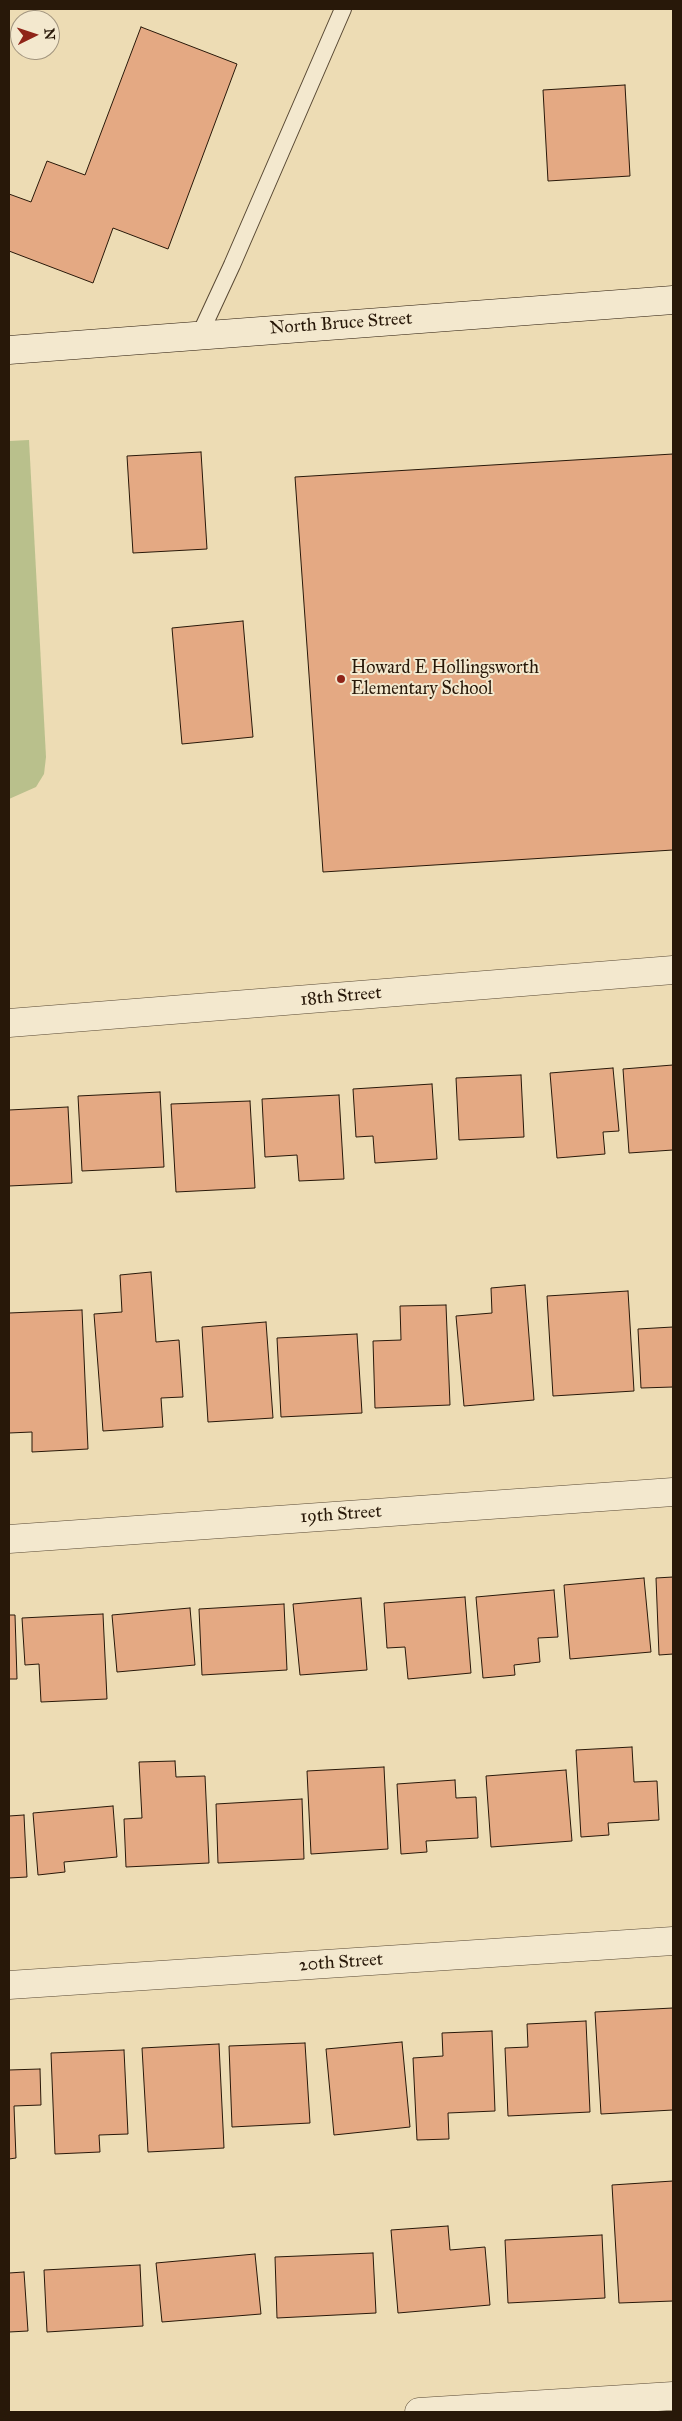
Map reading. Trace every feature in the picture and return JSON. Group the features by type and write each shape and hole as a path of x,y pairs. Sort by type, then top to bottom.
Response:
{"street":[{"name":"North Bruce Street","path":"9,350 200,334 673,300"},
{"name":"18th Street","path":"9,1023 673,970"},
{"name":"19th Street","path":"9,1539 673,1492"},
{"name":"20th Street","path":"9,1985 673,1941"},
{"path":"419,2412 673,2396"}],"lane":[{"path":"200,334 232,265 343,9"}],"green space":[{"path":"29,440 46,757 44,774 36,787 9,799 9,441"}],"building":[{"path":"141,27 237,64 168,249 113,228 93,283 9,251 9,194 31,202 47,161 85,175"},
{"path":"625,85 630,176 548,181 543,90"},
{"path":"201,452 207,549 133,553 127,456"},
{"path":"673,454 673,850 323,872 295,477"},
{"path":"243,621 253,737 182,744 172,628"},
{"path":"673,1065 673,1150 629,1153 623,1069"},
{"path":"613,1068 619,1131 603,1132 605,1154 557,1158 550,1073"},
{"path":"521,1075 524,1137 459,1140 456,1078"},
{"path":"432,1084 437,1159 375,1163 373,1136 356,1137 353,1089"},
{"path":"160,1092 164,1167 82,1171 78,1096"},
{"path":"339,1095 344,1179 299,1181 297,1155 265,1157 262,1099"},
{"path":"250,1101 255,1188 176,1192 171,1104"},
{"path":"68,1107 72,1183 9,1186 9,1110"},
{"path":"151,1272 156,1342 179,1340 183,1397 161,1398 163,1427 103,1431 94,1314 122,1312 120,1275"},
{"path":"525,1285 534,1400 464,1406 456,1316 492,1313 491,1288"},
{"path":"628,1291 634,1391 553,1396 547,1296"},
{"path":"446,1305 450,1405 375,1408 373,1341 401,1340 400,1306"},
{"path":"82,1310 88,1449 32,1452 32,1432 9,1433 9,1313"},
{"path":"266,1322 273,1418 208,1422 202,1327"},
{"path":"673,1327 673,1387 641,1388 638,1329"},
{"path":"357,1334 362,1413 281,1417 277,1338"},
{"path":"673,1577 673,1654 659,1655 656,1578"},
{"path":"644,1578 651,1652 570,1659 564,1585"},
{"path":"554,1590 558,1637 538,1638 540,1662 514,1665 515,1675 483,1678 476,1597"},
{"path":"465,1597 471,1673 408,1679 405,1647 387,1648 384,1603"},
{"path":"361,1598 367,1670 300,1675 293,1604"},
{"path":"284,1604 287,1670 202,1675 199,1609"},
{"path":"190,1608 195,1665 117,1672 112,1615"},
{"path":"103,1614 107,1699 41,1702 39,1664 25,1665 22,1618"},
{"path":"9,1615 15,1615 17,1679 9,1679"},
{"path":"632,1747 634,1782 657,1781 659,1820 608,1823 609,1835 581,1837 576,1750"},
{"path":"175,1761 176,1777 205,1776 209,1863 126,1867 124,1819 142,1818 139,1762"},
{"path":"384,1767 388,1849 311,1854 307,1771"},
{"path":"566,1770 572,1841 491,1847 486,1776"},
{"path":"455,1780 456,1798 476,1797 478,1838 426,1841 427,1852 401,1854 397,1784"},
{"path":"302,1799 304,1859 218,1863 216,1804"},
{"path":"113,1806 117,1857 64,1862 65,1872 38,1875 33,1813"},
{"path":"24,1815 27,1877 9,1878 9,1816"},
{"path":"673,2008 673,2110 601,2114 595,2012"},
{"path":"586,2021 590,2112 508,2116 505,2048 528,2047 527,2024"},
{"path":"492,2031 495,2111 448,2113 449,2139 417,2140 413,2058 443,2056 442,2033"},
{"path":"402,2042 410,2127 334,2135 326,2049"},
{"path":"305,2043 310,2123 232,2127 229,2046"},
{"path":"219,2044 224,2148 148,2152 142,2048"},
{"path":"124,2050 128,2134 99,2135 100,2152 55,2154 51,2053"},
{"path":"40,2069 41,2105 14,2106 16,2158 9,2159 9,2070"},
{"path":"673,2181 673,2301 619,2303 612,2185"},
{"path":"448,2226 450,2250 485,2247 490,2305 398,2313 391,2230"},
{"path":"602,2235 605,2298 508,2303 505,2240"},
{"path":"373,2253 376,2313 277,2318 275,2257"},
{"path":"255,2254 261,2314 162,2322 156,2263"},
{"path":"140,2265 143,2326 47,2332 44,2270"},
{"path":"24,2272 28,2331 9,2332 9,2273"}],"place":[{"name":"Howard E Hollingsworth Elementary School","path":"341,679"}]}
